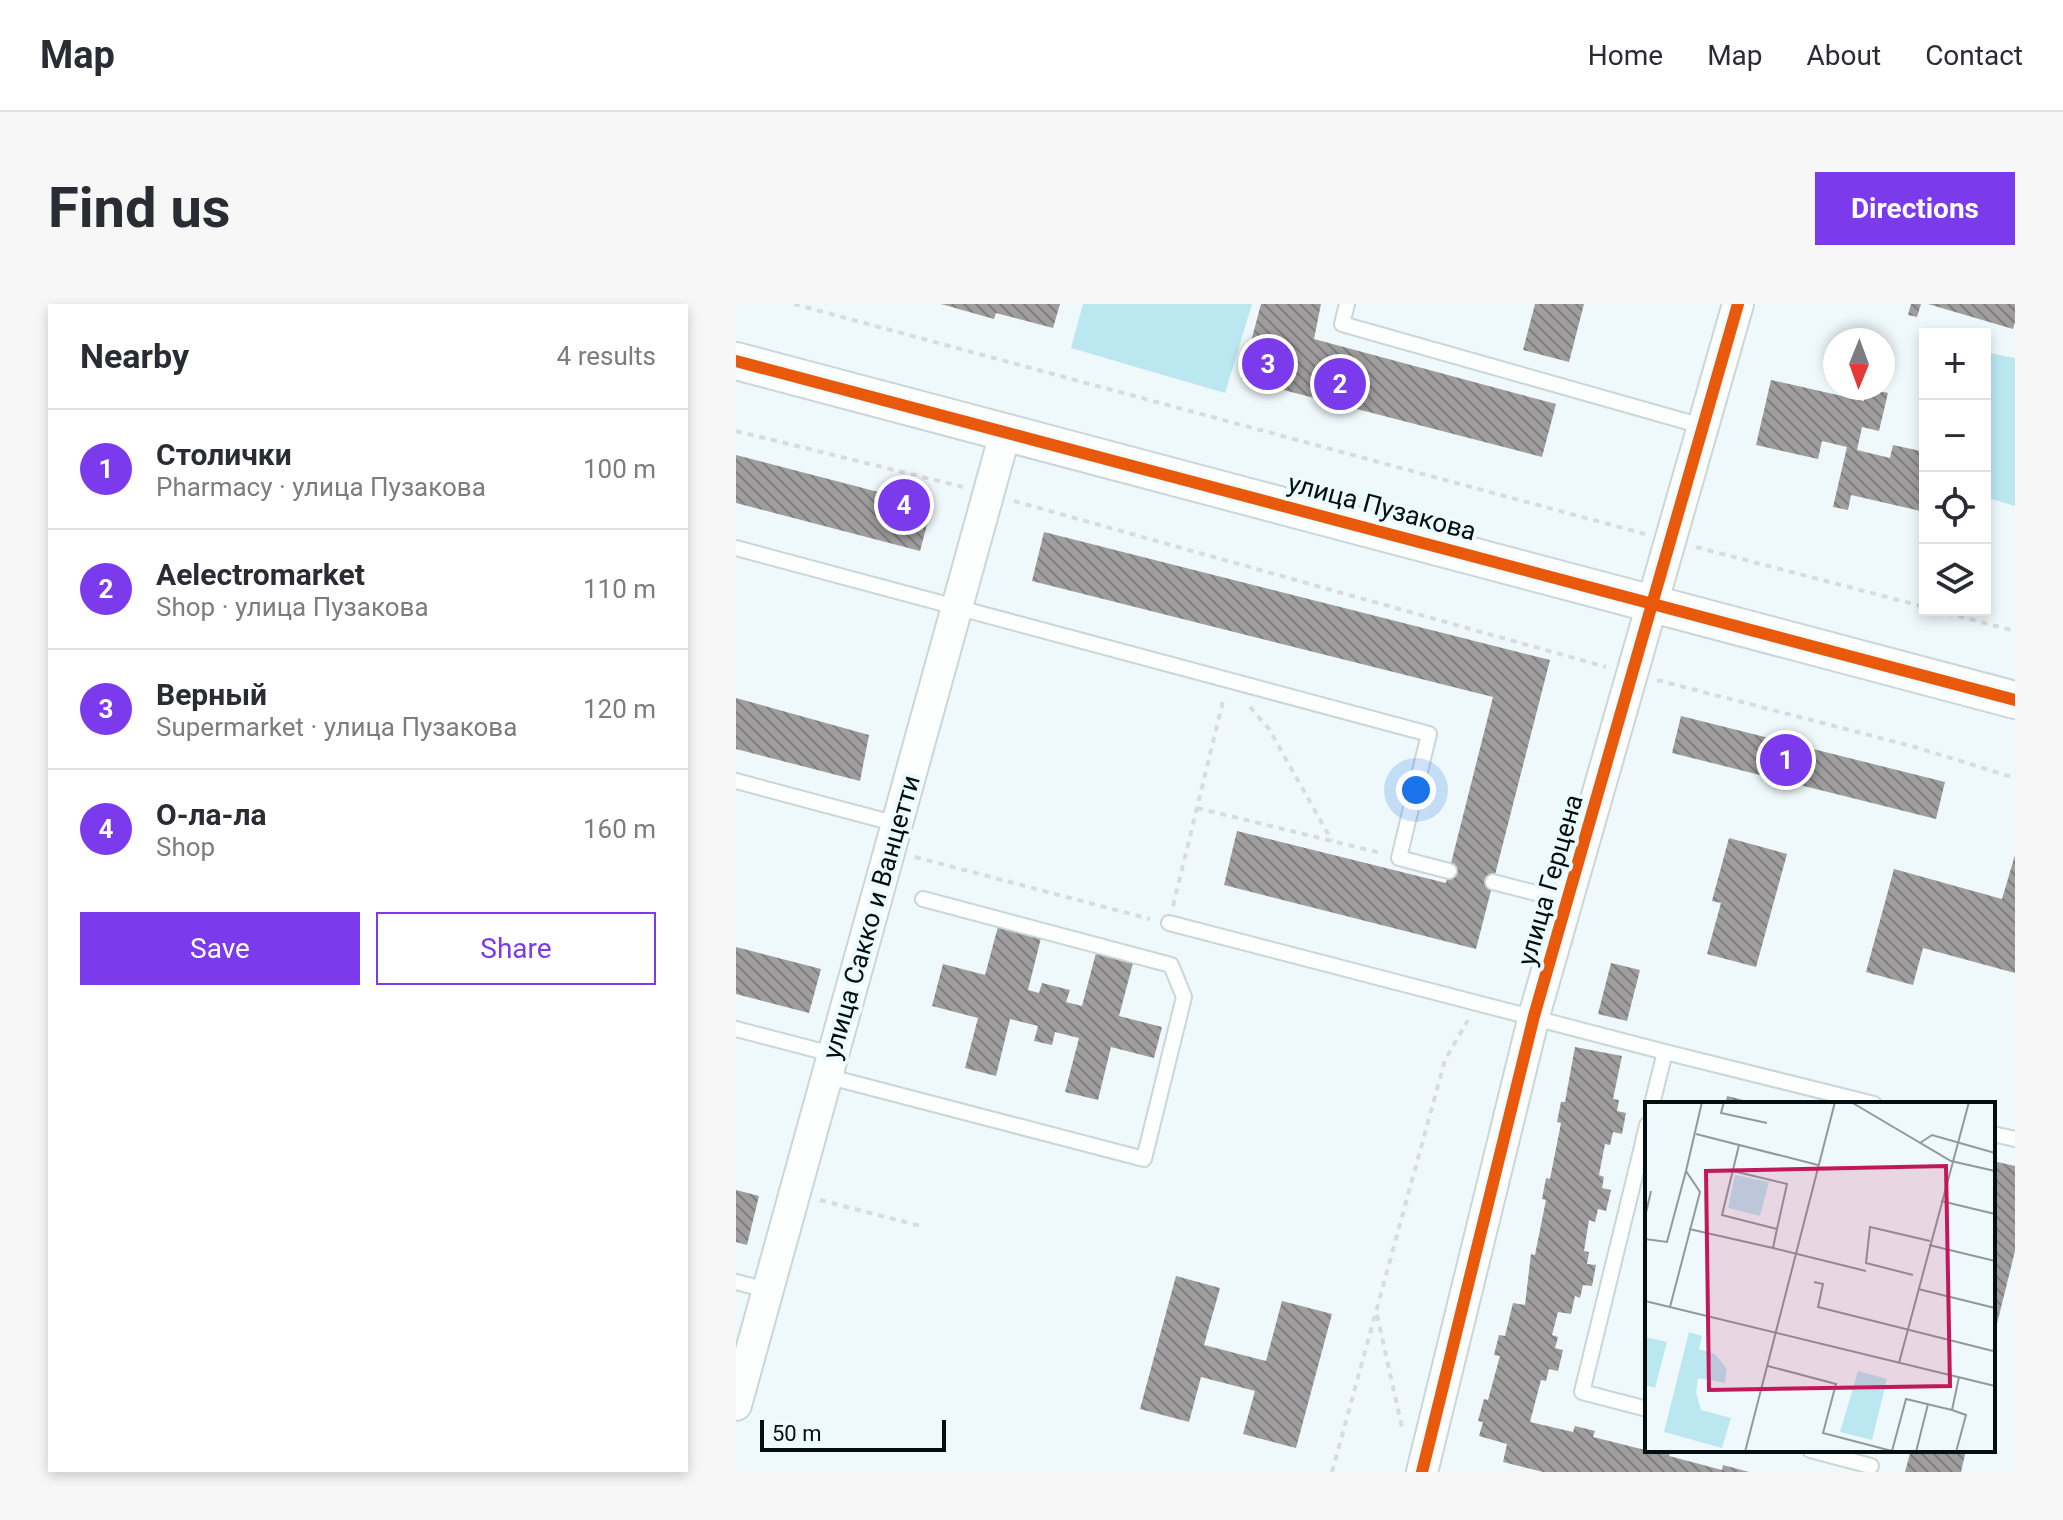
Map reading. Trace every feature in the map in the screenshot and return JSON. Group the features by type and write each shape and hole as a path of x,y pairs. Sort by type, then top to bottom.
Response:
{"street":[{"name":"улица Герцена","path":"1422,1472 1534,1016 1738,304"},
{"name":"улица Пузакова","path":"736,361 1006,430 2015,700"},
{"name":"улица Сакко и Ванцетти","path":"736,1405 1006,430"}],"lane":[{"path":"1347,304 1342,324 1702,426"},
{"path":"736,548 1429,734 1399,858 1449,871"},
{"path":"736,781 893,837"},
{"path":"1493,882 1567,901"},
{"path":"736,1029 829,1065 1144,1159 1184,997 1171,965 923,899"},
{"path":"1169,923 1866,1102"},
{"path":"1652,1102 1665,1052"},
{"path":"1995,1134 2015,1139"},
{"path":"1643,1156 1582,1392 1645,1408"},
{"path":"736,1282 767,1290"},
{"path":"1816,1452 1870,1469"}],"path":[{"path":"794,304 1919,605"},
{"path":"736,431 988,493 1631,674 1915,747 2015,778"},
{"path":"1958,616 2015,631"},
{"path":"893,837 1169,923 1228,681"},
{"path":"1228,681 1269,729 1332,841"},
{"path":"1197,808 1399,858"},
{"path":"1332,1472 1445,1060 1479,1002"},
{"path":"794,1193 921,1226"},
{"path":"1376,1313 1406,1443"}],"shaded area":[{"path":"1083,304 1252,304 1225,393 1071,348"},
{"path":"1991,353 2015,358 2015,506 1991,499"}],"building":[{"path":"941,304 1060,304 1053,328 996,313 994,319"},
{"path":"1261,304 1321,304 1314,339 1556,404 1542,457 1241,379"},
{"path":"1535,304 1584,304 1569,362 1523,350"},
{"path":"1911,304 1921,304 1917,317 1908,315"},
{"path":"1928,304 2015,304 2015,322 2013,329"},
{"path":"1771,380 1823,392 1823,400 1886,400 1879,431 1862,427 1857,450 1890,458 1893,445 1919,451 1919,511 1851,495 1848,510 1833,507 1847,447 1822,441 1818,459 1756,445"},
{"path":"736,455 932,506 920,551 736,503"},
{"path":"1044,532 1550,660 1476,949 1224,885 1237,831 1446,883 1493,697 1032,581"},
{"path":"736,698 869,735 860,781 736,749"},
{"path":"1681,716 1945,782 1936,819 1672,753"},
{"path":"1729,838 1787,854 1756,967 1707,954 1721,903 1712,901"},
{"path":"2015,855 2015,973 1923,948 1913,985 1866,972 1894,869 2002,899"},
{"path":"999,923 1042,934 1028,990 1039,993 1042,983 1070,990 1066,1002 1082,1006 1096,953 1133,963 1119,1016 1162,1027 1154,1058 1111,1047 1098,1100 1065,1092 1079,1038 1055,1032 1052,1045 1034,1041 1038,1026 1010,1019 996,1076 965,1068 978,1018 932,1006 943,964 985,975"},
{"path":"736,947 821,969 809,1013 736,994"},
{"path":"1611,963 1640,970 1627,1021 1598,1014"},
{"path":"1575,1047 1622,1056 1613,1099 1619,1100 1617,1111 1626,1113 1622,1134 1613,1132 1610,1145 1605,1144 1599,1175 1604,1177 1602,1188 1611,1190 1606,1211 1598,1209 1595,1222 1589,1220 1584,1251 1589,1252 1587,1264 1596,1265 1592,1286 1583,1285 1580,1298 1575,1296 1571,1314 1558,1312 1552,1335 1558,1337 1555,1348 1563,1350 1558,1371 1549,1369 1546,1381 1541,1380 1530,1422 1573,1432 1575,1426 1595,1431 1593,1437 1645,1452 1670,1452 1669,1456 1722,1470 1723,1465 1749,1472 1543,1472 1503,1462 1507,1444 1479,1436 1483,1422 1478,1421 1484,1399 1488,1400 1500,1356 1494,1355 1499,1335 1505,1336 1513,1303 1525,1305 1531,1254 1535,1255 1546,1200 1542,1199 1546,1178 1550,1179 1561,1123 1557,1122 1561,1102 1565,1102"},
{"path":"1727,1096 1752,1102 1726,1102"},
{"path":"1995,1161 2015,1166 2015,1251 1995,1332"},
{"path":"736,1190 759,1196 747,1245 736,1242"},
{"path":"1176,1276 1220,1288 1204,1345 1266,1361 1282,1301 1332,1314 1296,1448 1243,1434 1255,1391 1201,1377 1189,1422 1140,1409"},
{"path":"1910,1452 1966,1452 1961,1472 1905,1472"}],"cycle path":[{"path":"1422,1472 1534,1016 1738,304"},
{"path":"736,361 2015,700"}],"place":[{"name":"Верный","path":"1268,364"},
{"name":"Aelectromarket","path":"1340,384"},
{"name":"О-ла-ла","path":"904,505"},
{"name":"Столички","path":"1786,760"}]}
